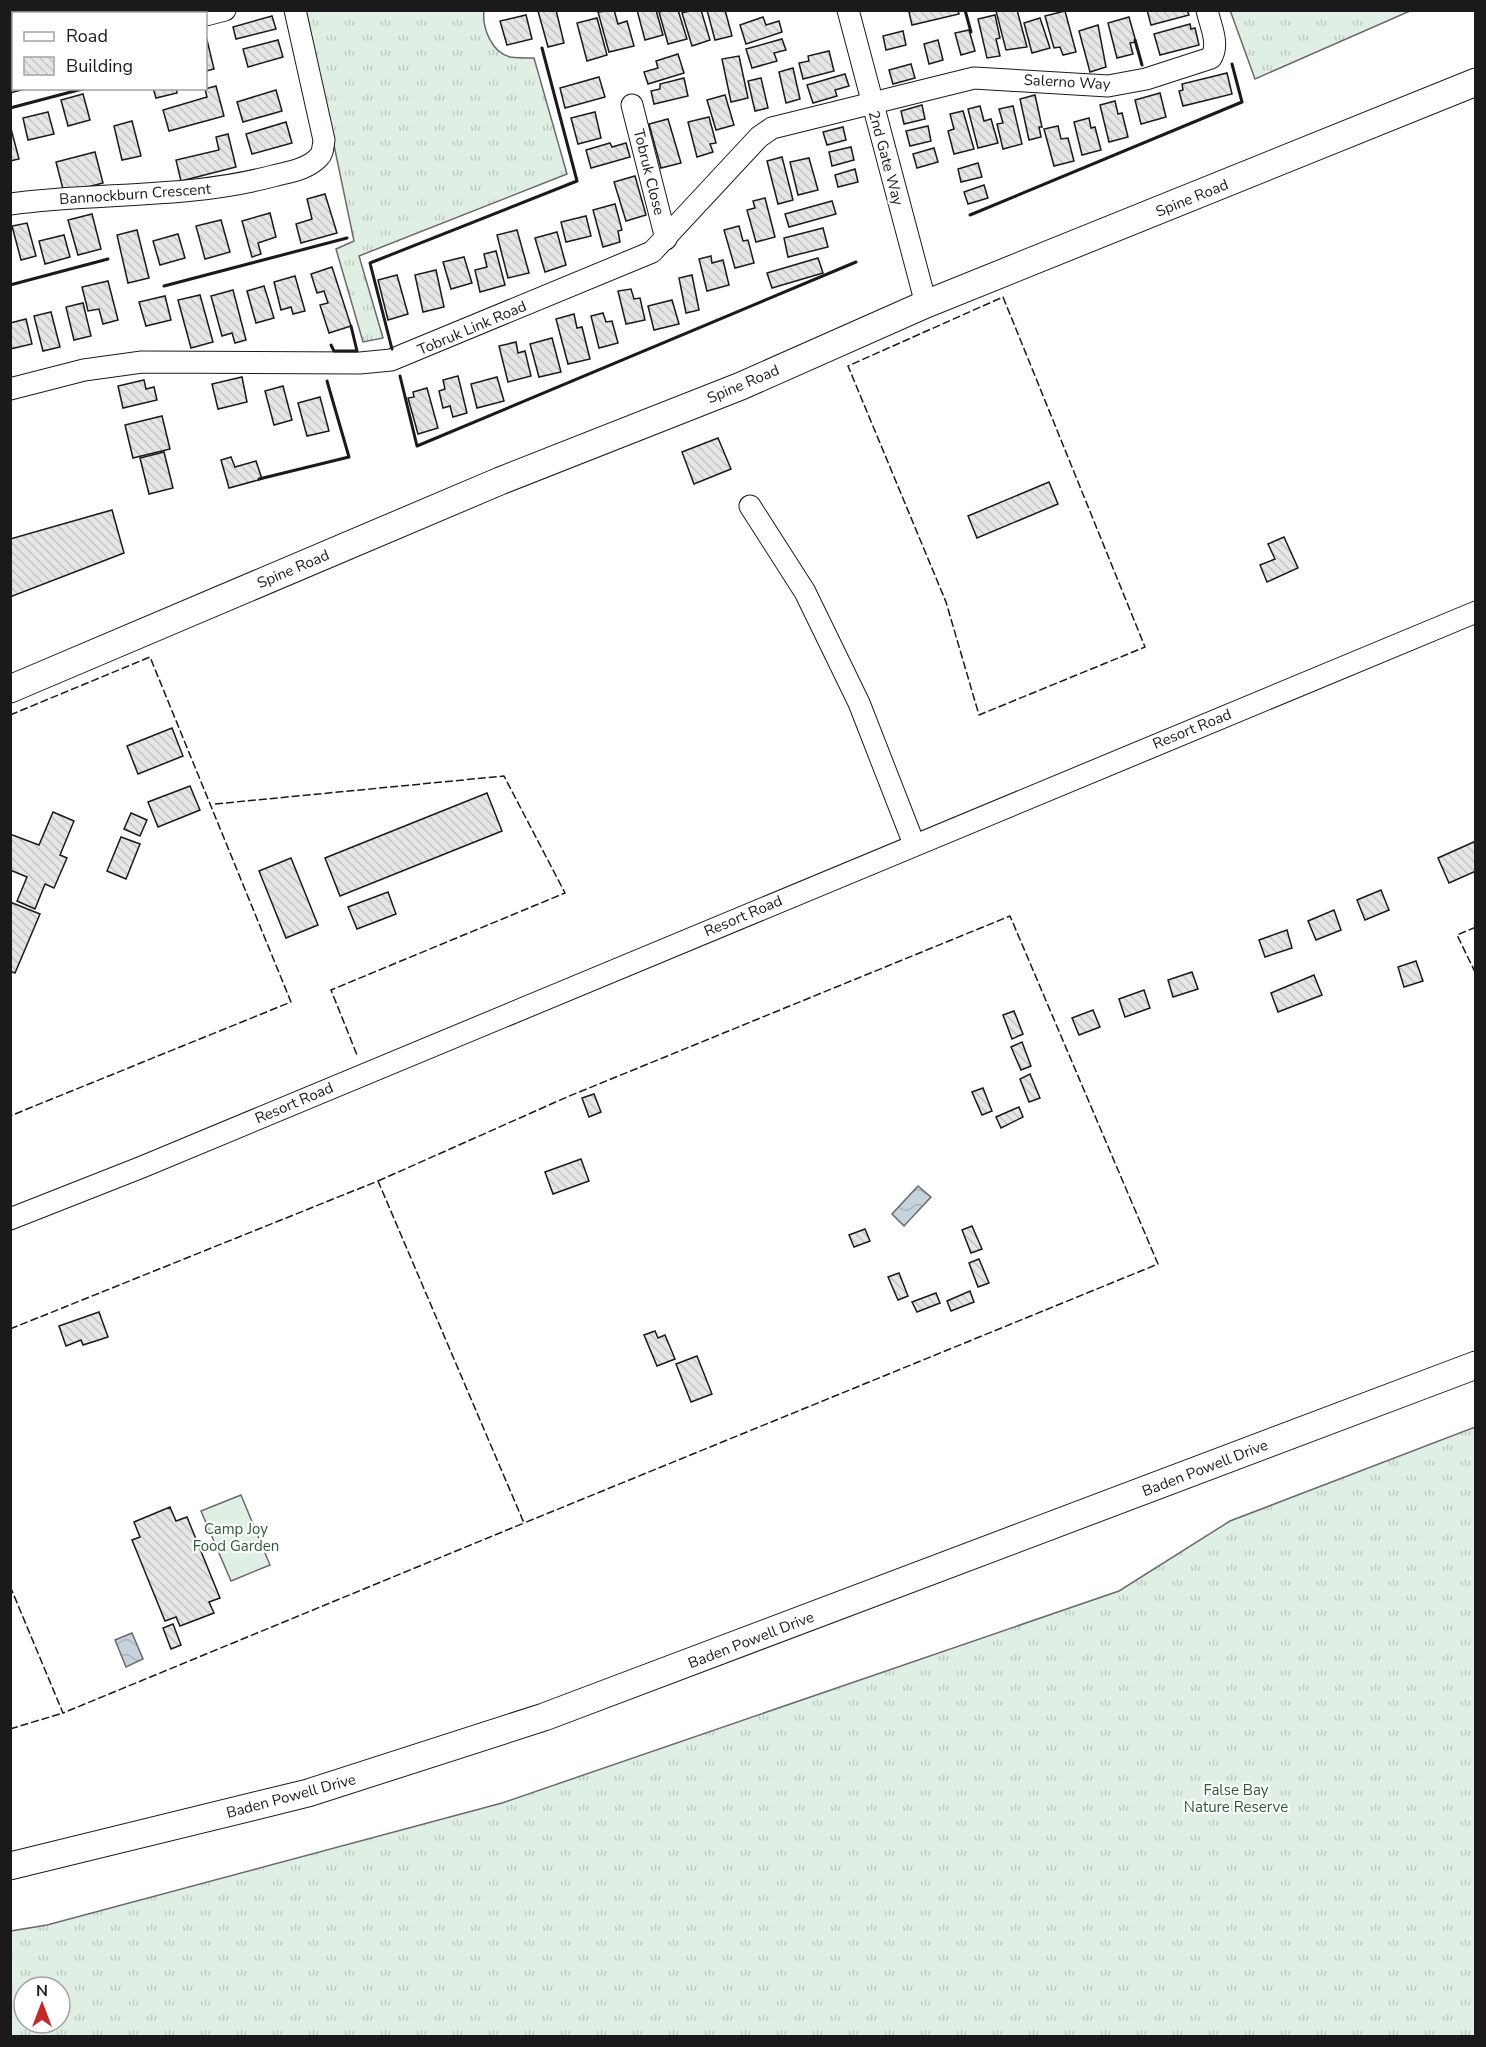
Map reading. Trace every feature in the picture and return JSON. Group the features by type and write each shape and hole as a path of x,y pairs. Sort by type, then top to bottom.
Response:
{"main road":[{"name":"Spine Road","path":"10,688 500,481 741,386 926,304 1476,82"},
{"name":"Baden Powell Drive","path":"10,1866 308,1793 544,1718 1476,1365"}],"street":[{"path":"207,15 225,10"},
{"name":"Bannockburn Crescent","path":"10,204 199,191 244,184 300,169 313,162 321,155 324,140 295,10"},
{"name":"2nd Gate Way","path":"848,10 926,304"},
{"name":"Salerno Way","path":"872,102 974,78 1088,86 1108,86 1146,79 1211,58 1215,50 1215,40 1207,10"},
{"name":"Tobruk Link Road","path":"10,389 84,370 142,362 360,363 391,360 652,252 765,133 781,126 872,102"},
{"name":"Tobruk Close","path":"632,105 666,239"},
{"path":"750,506 805,592 859,703 915,844"},
{"name":"Resort Road","path":"10,1219 142,1167 1476,612"}],"green space":[{"path":"1230,10 1410,10 1410,11 1255,79"},
{"path":"306,11 484,11 486,31 498,50 510,57 534,58 567,174 359,256 383,338 363,342 336,249 354,241"},
{"name":"False Bay Nature Reserve","path":"1475,1427 1475,2036 11,2036 11,1931 47,1925 502,1803 1119,1591 1230,1521"},
{"name":"Camp Joy Food Garden","path":"241,1495 270,1565 231,1581 201,1511"}],"water":[{"path":"918,1186 931,1197 904,1226 892,1214"},
{"path":"132,1633 143,1659 126,1667 115,1640"}],"building":[{"path":"556,10 564,43 548,47 538,11"},
{"path":"614,10 618,24 627,21 634,46 609,52 598,12"},
{"path":"637,10 656,10 663,35 645,40"},
{"path":"678,10 687,39 668,44 659,12"},
{"path":"701,10 710,40 692,46 682,13"},
{"path":"707,10 725,10 732,36 715,40"},
{"path":"958,10 959,14 912,25 909,12"},
{"path":"1017,10 1027,47 1006,50 996,11"},
{"path":"1147,10 1187,10 1189,15 1151,25"},
{"path":"1065,11 1076,52 1063,55 1060,47 1054,48 1045,16"},
{"path":"526,15 532,39 507,45 500,21"},
{"path":"995,15 1000,38 996,39 1000,56 987,58 978,19"},
{"path":"272,16 276,29 236,39 233,27"},
{"path":"763,17 766,25 779,21 782,32 746,44 740,25"},
{"path":"1129,17 1136,42 1130,43 1133,54 1117,58 1108,23"},
{"path":"597,18 607,55 587,61 577,23"},
{"path":"1040,18 1050,48 1032,53 1024,23"},
{"path":"1190,24 1191,29 1195,28 1199,45 1160,55 1154,34"},
{"path":"1098,25 1106,67 1090,72 1079,31"},
{"path":"969,30 975,51 961,55 955,33"},
{"path":"903,31 906,45 886,50 883,36"},
{"path":"782,39 786,50 774,53 777,61 752,68 746,49"},
{"path":"207,40 214,69 207,71"},
{"path":"278,40 283,57 248,67 243,49"},
{"path":"938,40 943,60 929,64 924,44"},
{"path":"10,51 12,90 21,90 10,93"},
{"path":"829,51 834,71 803,79 799,63 809,61 808,56"},
{"path":"678,54 684,73 648,84 644,72 658,68 656,61"},
{"path":"739,56 748,98 731,102 722,59"},
{"path":"911,64 915,78 893,84 889,70"},
{"path":"793,68 800,99 786,103 779,72"},
{"path":"1227,73 1232,94 1183,106 1179,91 1183,90 1182,84"},
{"path":"845,74 849,86 835,90 837,96 813,103 807,85"},
{"path":"599,77 605,97 565,108 560,88"},
{"path":"684,78 688,96 654,104 651,91 660,89 660,84"},
{"path":"761,78 768,108 755,111 748,81"},
{"path":"216,86 224,116 169,131 163,110 207,97 207,88"},
{"path":"154,90 176,90 177,93 156,98"},
{"path":"276,90 282,111 243,122 237,102"},
{"path":"1160,93 1166,117 1141,124 1135,100"},
{"path":"83,94 90,120 68,126 61,100"},
{"path":"725,95 734,125 716,130 707,100"},
{"path":"1035,95 1042,127 1039,127 1041,137 1029,140 1020,99"},
{"path":"1115,101 1118,114 1122,113 1128,137 1109,142 1100,105"},
{"path":"922,105 925,119 904,124 901,111"},
{"path":"980,106 984,121 991,119 998,143 978,148 968,109"},
{"path":"1013,106 1022,144 1003,149 997,124 1003,123 999,109"},
{"path":"963,111 974,149 954,154 948,131 954,129 950,114"},
{"path":"48,112 54,134 28,140 23,118"},
{"path":"595,112 601,138 578,144 571,118"},
{"path":"709,117 716,143 710,144 713,152 697,157 688,122"},
{"path":"1089,118 1091,128 1095,127 1101,150 1082,155 1074,122"},
{"path":"668,119 681,163 661,168 649,124"},
{"path":"132,121 141,156 122,160 114,126"},
{"path":"286,122 292,143 252,154 246,134"},
{"path":"10,125 19,159 10,161"},
{"path":"928,126 931,141 910,146 906,131"},
{"path":"1058,126 1061,139 1068,138 1074,161 1054,166 1044,129"},
{"path":"843,127 846,140 827,145 823,132"},
{"path":"228,134 236,167 181,181 176,160 219,150 216,137"},
{"path":"610,143 612,147 626,143 630,157 591,168 586,150"},
{"path":"851,147 854,160 832,166 829,152"},
{"path":"934,148 938,162 917,168 913,154"},
{"path":"95,152 103,183 64,193 56,162"},
{"path":"782,157 793,200 778,204 767,161"},
{"path":"809,158 818,190 798,195 790,162"},
{"path":"978,163 982,177 961,182 958,169"},
{"path":"855,169 858,182 838,187 835,175"},
{"path":"635,176 646,215 626,221 614,182"},
{"path":"984,185 988,198 968,204 964,192"},
{"path":"325,194 337,233 301,243 296,224 312,219 307,199"},
{"path":"765,198 775,237 756,242 747,210 755,208 753,201"},
{"path":"832,201 836,214 789,227 785,214"},
{"path":"615,204 622,230 618,231 620,242 603,247 593,210"},
{"path":"270,213 276,237 258,243 261,254 252,257 242,221"},
{"path":"92,214 101,249 78,255 68,220"},
{"path":"586,216 591,236 566,242 561,222"},
{"path":"221,220 230,252 205,259 196,226"},
{"path":"27,223 36,256 21,260 12,226"},
{"path":"739,226 743,241 748,240 754,263 735,268 724,230"},
{"path":"823,228 828,247 788,257 784,238"},
{"path":"137,230 149,278 128,283 117,235"},
{"path":"517,230 529,273 508,278 497,235"},
{"path":"557,232 566,265 545,272 535,238"},
{"path":"178,234 185,258 160,265 153,241"},
{"path":"64,235 70,257 45,264 39,241"},
{"path":"496,251 505,285 480,292 475,270 487,267 484,254"},
{"path":"711,256 712,263 723,260 729,285 707,291 699,259"},
{"path":"464,257 472,283 451,289 443,262"},
{"path":"818,258 823,273 772,288 767,273"},
{"path":"332,267 351,326 329,333 320,305 328,303 324,291 317,293 311,274"},
{"path":"436,270 444,307 423,312 415,275"},
{"path":"397,275 408,314 388,320 378,280"},
{"path":"692,275 699,310 686,313 679,278"},
{"path":"295,276 305,311 293,314 291,307 281,310 274,282"},
{"path":"108,281 118,320 103,324 99,309 88,311 82,287"},
{"path":"264,286 274,318 256,323 247,291"},
{"path":"631,289 634,299 640,298 645,320 626,324 618,291"},
{"path":"233,290 246,340 235,343 232,333 222,336 211,296"},
{"path":"200,295 213,342 191,348 178,300"},
{"path":"165,296 171,320 146,326 139,302"},
{"path":"672,300 679,324 654,330 648,306"},
{"path":"83,303 91,336 74,340 66,307"},
{"path":"51,312 60,347 43,351 34,316"},
{"path":"603,313 606,322 612,321 618,343 599,348 591,316"},
{"path":"574,314 577,328 582,327 590,359 568,364 556,319"},
{"path":"26,319 32,344 10,349 10,323"},
{"path":"552,338 561,372 539,377 530,344"},
{"path":"516,342 518,353 525,351 531,376 508,382 499,346"},
{"path":"458,376 467,413 453,417 450,406 443,408 439,391 445,389 443,380"},
{"path":"242,377 247,402 218,409 212,384"},
{"path":"497,377 504,401 477,408 471,384"},
{"path":"144,380 146,389 154,387 157,400 123,408 118,386"},
{"path":"283,386 292,420 274,425 265,391"},
{"path":"427,388 438,428 418,434 408,398 414,397 413,392"},
{"path":"320,397 329,431 307,436 298,403"},
{"path":"162,416 170,449 133,458 125,425"},
{"path":"718,438 731,469 694,484 682,452"},
{"path":"164,452 173,488 149,494 140,458"},
{"path":"231,457 235,467 256,461 262,479 229,488 221,460"},
{"path":"1049,482 1058,504 977,538 968,516"},
{"path":"112,510 124,553 10,597 10,539"},
{"path":"1284,537 1298,568 1267,582 1260,565 1275,559 1268,544"},
{"path":"172,728 183,756 138,774 127,746"},
{"path":"190,786 200,810 158,827 148,802"},
{"path":"487,793 502,831 340,896 325,858"},
{"path":"53,812 74,821 60,855 67,858 54,888 45,884 35,909 17,901 27,877 10,870 10,834 39,845"},
{"path":"131,813 147,820 140,836 124,829"},
{"path":"121,837 140,844 126,879 107,871"},
{"path":"1476,841 1476,871 1449,883 1438,858"},
{"path":"291,858 318,925 286,938 259,871"},
{"path":"1381,890 1389,910 1365,920 1357,900"},
{"path":"388,892 396,914 357,929 348,907"},
{"path":"10,902 40,914 15,973 10,971"},
{"path":"1334,910 1341,930 1316,940 1308,921"},
{"path":"1287,930 1292,948 1265,957 1259,940"},
{"path":"1416,961 1423,981 1404,987 1398,967"},
{"path":"1192,972 1198,989 1173,997 1168,980"},
{"path":"1314,975 1322,995 1278,1012 1271,993"},
{"path":"1144,990 1150,1008 1125,1017 1119,999"},
{"path":"1093,1010 1100,1027 1079,1035 1072,1018"},
{"path":"1014,1011 1023,1034 1012,1039 1003,1015"},
{"path":"1022,1042 1031,1066 1021,1070 1011,1047"},
{"path":"1030,1074 1040,1098 1029,1102 1020,1079"},
{"path":"983,1088 992,1111 982,1115 972,1092"},
{"path":"594,1094 601,1112 589,1117 582,1098"},
{"path":"1019,1107 1023,1117 1001,1128 996,1117"},
{"path":"581,1159 589,1181 553,1194 545,1172"},
{"path":"972,1226 982,1249 971,1253 962,1230"},
{"path":"865,1229 870,1241 854,1247 849,1235"},
{"path":"979,1259 989,1283 978,1287 969,1263"},
{"path":"899,1273 908,1296 898,1300 888,1277"},
{"path":"970,1291 974,1302 951,1311 947,1301"},
{"path":"936,1293 940,1303 917,1312 912,1302"},
{"path":"99,1312 108,1337 83,1345 81,1340 66,1346 59,1326"},
{"path":"655,1331 658,1338 665,1335 675,1359 657,1366 644,1335"},
{"path":"697,1356 712,1394 691,1402 676,1364"},
{"path":"170,1507 176,1521 187,1517 220,1598 209,1602 214,1613 180,1626 176,1617 165,1621 132,1540 140,1537 134,1522"},
{"path":"173,1624 181,1645 171,1649 163,1628"}],"fence":[{"path":"1003,297 1145,647 979,715 946,602 848,366 1003,297"},
{"path":"10,715 150,657 291,1002 10,1116"},
{"path":"215,804 504,776 565,893 331,990 357,1055"},
{"path":"378,1181 567,1097 1010,916 1158,1264 524,1523"},
{"path":"1476,927 1457,935 1476,974"},
{"path":"10,1329 378,1181 524,1523 63,1713 10,1586"},
{"path":"10,1729 63,1713"}],"wall":[{"path":"965,10 971,32"},
{"path":"1135,40 1142,65"},
{"path":"392,349 370,263 577,181 542,48"},
{"path":"970,215 1242,102 1232,64"},
{"path":"10,108 78,90"},
{"path":"164,286 347,238"},
{"path":"10,285 108,259"},
{"path":"400,376 417,446 856,262"},
{"path":"331,345 334,351 357,351 351,326"},
{"path":"259,479 349,457 327,381"}]}
